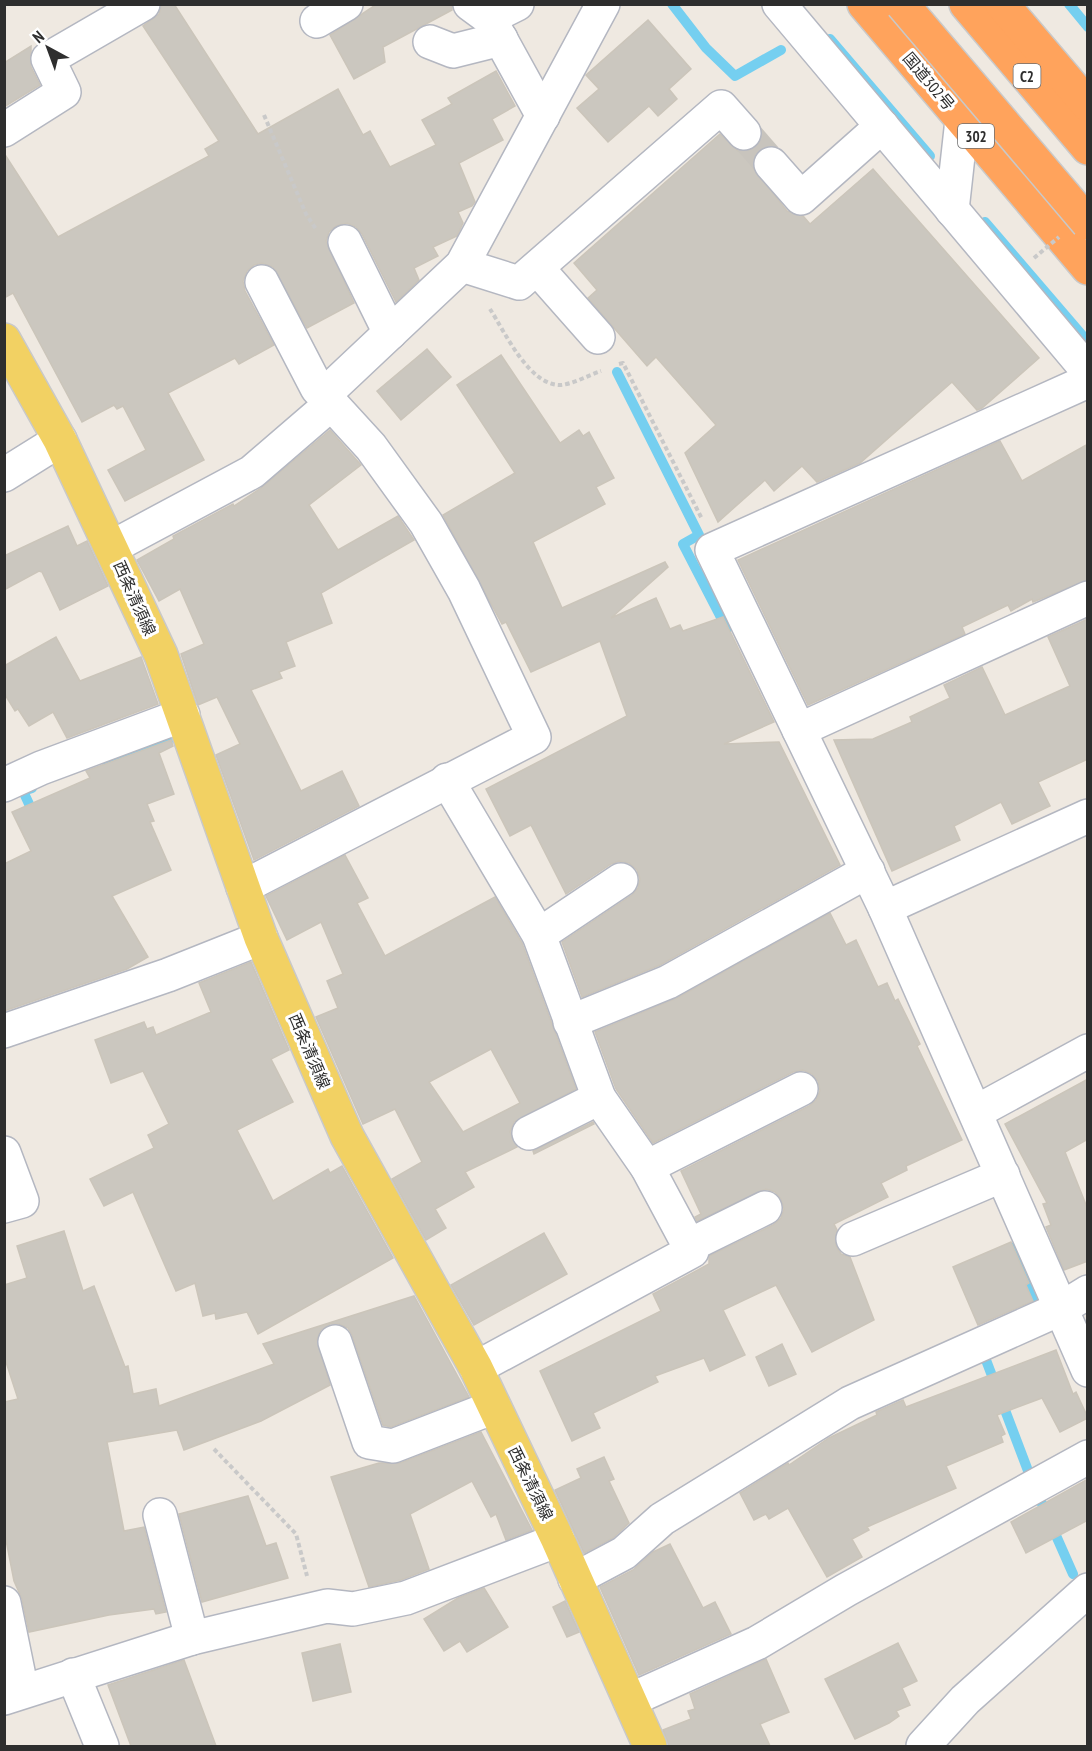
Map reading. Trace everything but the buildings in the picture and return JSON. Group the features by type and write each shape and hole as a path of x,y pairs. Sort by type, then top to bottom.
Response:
{"highway":[{"name":"国道302号","path":"864,4 1088,268"},
{"path":"902,4 1088,223"},
{"name":"C2","path":"966,4 1088,148"},
{"path":"1002,4 1088,105"}],"main road":[{"name":"西条清須線","path":"4,340 60,440 161,655 261,938 346,1136 476,1368 558,1540 651,1746"}],"street":[{"path":"4,130 64,92 48,59 143,4"},
{"path":"317,21 346,4"},
{"path":"112,547 252,471 328,399 390,333 462,265 603,4"},
{"path":"779,4 1088,371"},
{"path":"430,42 453,51 494,17 543,116"},
{"path":"462,265 519,283 721,107 744,133"},
{"path":"952,210 962,120"},
{"path":"771,164 801,198 882,126"},
{"path":"345,242 390,333"},
{"path":"537,268 598,337"},
{"path":"243,887 534,737 464,590 426,523 371,447 317,387 262,282"},
{"path":"1088,381 711,550 868,871 1003,1175 1075,1300 1088,1370"},
{"path":"4,476 60,440"},
{"path":"799,730 1088,598"},
{"path":"4,785 41,768 183,715"},
{"path":"447,780 539,934 599,1098 647,1167 692,1251 476,1368"},
{"path":"885,908 1088,816"},
{"path":"570,1022 668,982 868,871"},
{"path":"539,934 621,880"},
{"path":"4,1031 168,975 261,938"},
{"path":"976,1112 1088,1051"},
{"path":"647,1167 801,1089"},
{"path":"529,1133 599,1098"},
{"path":"4,1153 22,1201 4,1206"},
{"path":"853,1239 1003,1175"},
{"path":"688,1246 765,1209"},
{"path":"576,1579 624,1553 662,1519 850,1403 1075,1300"},
{"path":"335,1342 369,1442 393,1446 494,1407"},
{"path":"630,1700 758,1643 846,1590 1088,1456"},
{"path":"160,1515 192,1638"},
{"path":"4,1602 13,1695 192,1638 327,1606 353,1609 406,1599 558,1540"},
{"path":"922,1746 965,1700 1084,1604"},
{"path":"73,1675 102,1746"}],"path":[{"path":"264,114 306,214 320,235 335,244 345,242"},
{"path":"462,265 530,371 543,382 561,385 602,370"},
{"path":"612,367 622,363 716,548"},
{"path":"214,1449 296,1534 316,1609"}],"waterway":[{"path":"672,4 706,48 735,76 781,50"},
{"path":"1069,4 1088,27"},
{"path":"830,39 930,156"},
{"path":"985,222 1088,342"},
{"path":"617,372 699,535 683,544 727,629"},
{"path":"106,761 176,736"},
{"path":"32,788 23,791 35,817"},
{"path":"1015,1247 1041,1308 1036,1311"},
{"path":"986,1360 1030,1476"},
{"path":"1039,1497 1073,1574"}],"tunnel":[{"path":"744,133 771,164"}]}
